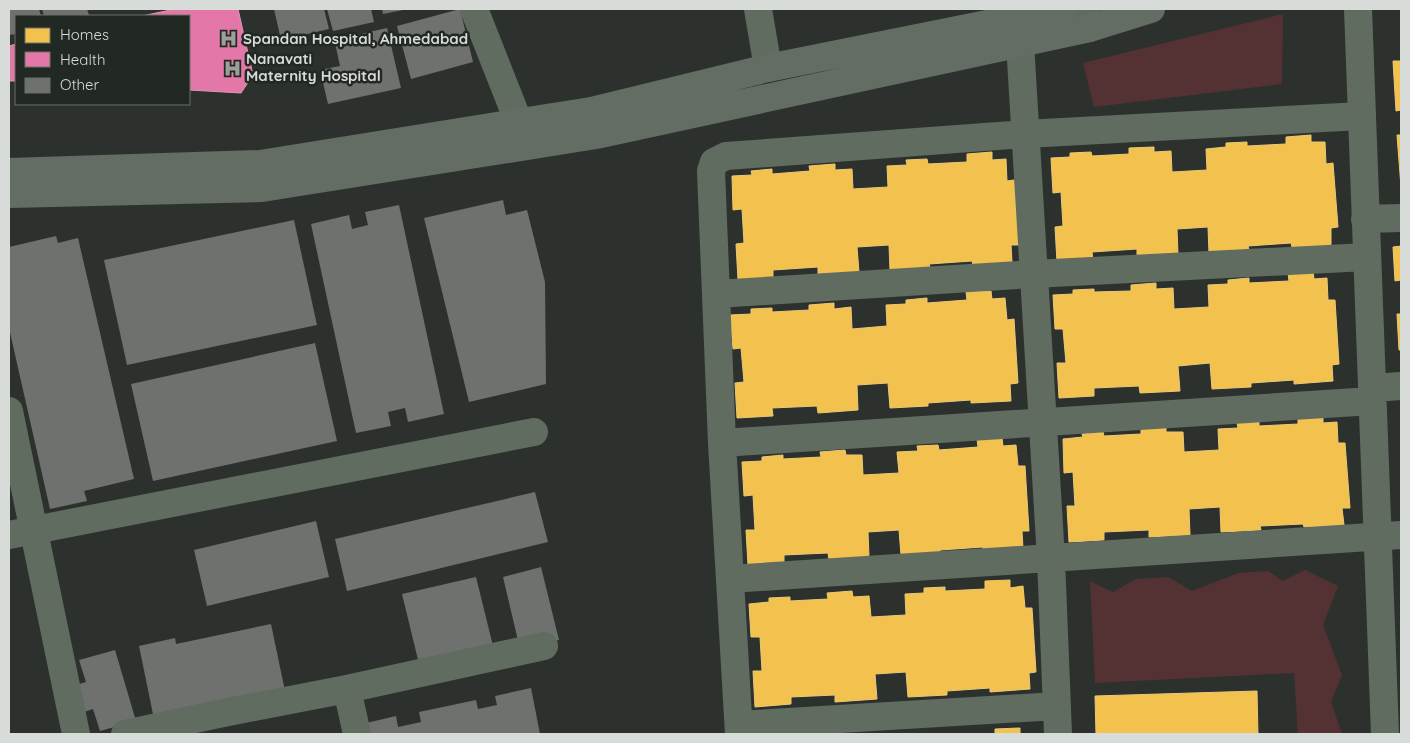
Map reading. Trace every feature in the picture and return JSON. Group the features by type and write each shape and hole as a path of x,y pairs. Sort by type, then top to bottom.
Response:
{"main road":[{"path":"9,172 260,164 591,111 768,68 1062,9"},
{"path":"9,194 262,188 596,135 1020,43 1087,18 1151,9"}],"street":[{"path":"474,9 519,123"},
{"path":"758,9 768,68"},
{"path":"1358,9 1372,394 1389,536 1392,692 1385,734"},
{"path":"1020,43 1051,559 1058,734"},
{"path":"1057,706 739,729 722,443 711,171 714,162 726,156 1025,134 1361,116"},
{"path":"1365,219 1401,218"},
{"path":"716,294 1034,274 1366,257"},
{"path":"722,443 1042,422 1372,394 1401,386"},
{"path":"9,411 21,532 76,734"},
{"path":"21,532 534,432"},
{"path":"730,579 1389,536"},
{"path":"125,734 225,723 348,689 544,646"},
{"path":"348,689 357,734"}],"shaded area":[{"path":"1283,14 1282,84 1094,107 1083,63"},
{"path":"1305,570 1338,586 1323,625 1342,675 1331,702 1342,734 1298,734 1294,673 1095,683 1090,581 1113,592 1136,579 1168,577 1192,591 1239,573 1268,571 1283,581"}],"building: Homes":[{"path":"1393,61 1401,61 1401,110 1396,111"},
{"path":"1311,135 1311,142 1325,142 1326,164 1333,163 1338,227 1331,228 1331,245 1292,247 1291,243 1248,246 1249,250 1209,253 1208,227 1177,229 1178,254 1137,256 1137,249 1092,252 1093,260 1057,262 1055,227 1063,226 1061,192 1053,193 1051,158 1070,157 1070,153 1091,152 1092,156 1129,154 1129,148 1154,147 1154,152 1171,151 1172,172 1207,170 1206,149 1226,147 1226,143 1247,142 1247,146 1286,144 1286,137"},
{"path":"1397,135 1401,135 1401,187"},
{"path":"992,152 992,160 1006,159 1007,181 1014,180 1019,245 1011,245 1012,262 973,265 972,261 929,264 930,267 890,270 889,245 857,247 859,272 818,274 818,267 773,270 773,277 738,280 736,244 744,243 742,209 733,210 732,176 752,175 751,171 772,169 772,174 810,171 809,166 835,164 835,170 852,169 853,189 888,187 887,166 907,165 906,160 927,159 928,164 967,162 967,154"},
{"path":"1401,246 1401,280 1395,281 1393,247"},
{"path":"1313,271 1314,279 1327,278 1328,300 1335,300 1339,364 1332,365 1333,381 1294,384 1294,380 1251,383 1251,387 1212,389 1210,363 1178,366 1180,391 1140,393 1139,386 1094,388 1094,396 1059,398 1057,363 1066,363 1063,329 1055,329 1053,295 1073,294 1073,290 1094,289 1094,292 1131,291 1131,285 1156,283 1156,289 1173,288 1174,309 1209,307 1208,285 1228,284 1228,280 1249,278 1249,283 1289,281 1288,273"},
{"path":"991,291 992,299 1005,298 1007,320 1014,319 1018,383 1010,384 1011,401 971,403 971,400 928,403 928,406 890,408 888,383 857,385 858,410 818,413 817,406 772,408 773,416 737,418 735,383 744,382 741,348 733,349 730,315 751,314 751,309 772,308 772,312 809,310 809,305 834,303 834,309 851,307 852,329 887,326 886,305 906,304 906,300 927,298 927,303 967,300 966,292"},
{"path":"1397,314 1401,314 1401,350 1399,350"},
{"path":"1323,415 1323,423 1337,422 1338,443 1345,443 1350,508 1342,508 1344,525 1304,527 1303,524 1260,526 1261,530 1221,532 1220,507 1189,509 1190,535 1149,537 1149,530 1104,532 1104,540 1069,542 1067,506 1075,506 1073,472 1064,473 1063,439 1083,437 1082,434 1103,432 1104,436 1141,434 1141,428 1166,427 1166,432 1183,432 1184,452 1219,450 1218,429 1238,428 1237,423 1259,422 1259,426 1298,424 1298,416"},
{"path":"1002,438 1003,446 1016,445 1018,466 1025,466 1029,531 1022,531 1023,548 983,550 983,547 940,550 940,553 901,555 899,530 868,532 869,557 829,560 828,553 784,555 784,563 748,565 746,530 755,530 753,495 744,496 742,462 762,461 762,457 783,455 783,459 821,457 820,452 845,450 846,455 862,455 863,475 899,473 897,452 918,451 917,446 938,445 939,450 978,447 977,439"},
{"path":"1010,580 1010,588 1023,586 1025,608 1032,608 1036,672 1029,673 1030,689 990,692 990,688 947,691 947,695 908,697 906,672 875,674 877,699 835,702 835,695 791,697 791,704 755,707 753,671 762,671 760,637 751,637 749,604 769,602 769,598 790,597 790,601 828,599 827,593 852,591 853,597 869,596 871,617 906,615 905,594 924,593 924,588 945,587 945,591 985,589 985,581"},
{"path":"1257,691 1258,734 1096,734 1095,696"},
{"path":"1020,728 1020,734 995,734 995,729"}],"building: Health":[{"path":"175,9 238,9 253,75 241,93 190,90 190,15 147,15"},
{"path":"15,44 15,81 9,81 9,46"}],"building: Other":[{"path":"9,9 39,9 41,15 15,15 15,34 9,35"},
{"path":"42,9 87,9 89,15 44,15"},
{"path":"274,9 324,9 329,29 281,40"},
{"path":"327,9 371,9 374,22 333,31"},
{"path":"382,9 403,9 403,10 383,14"},
{"path":"460,9 473,62 411,79 397,26"},
{"path":"387,28 401,88 328,104 320,70 340,66 335,43 352,39 351,36"},
{"path":"503,200 506,215 527,210 545,282 546,384 469,402 424,218"},
{"path":"399,205 444,414 408,422 405,408 388,412 391,426 356,433 311,224 349,215 352,229 368,225 365,212"},
{"path":"294,220 317,325 127,365 104,260"},
{"path":"56,236 58,243 78,238 134,479 84,491 87,501 50,509 9,328 9,247"},
{"path":"315,343 337,441 153,481 131,384"},
{"path":"535,492 548,542 347,591 335,539"},
{"path":"316,521 329,577 207,606 194,550"},
{"path":"541,567 559,640 520,649 503,577"},
{"path":"476,577 493,646 419,664 402,594"},
{"path":"271,624 285,691 154,719 139,646 175,638 176,644"},
{"path":"115,650 136,721 100,731 93,709 81,713 73,686 86,682 79,660"},
{"path":"531,688 540,734 364,734 362,724 396,716 398,727 421,722 419,712 476,700 478,709 497,705 495,696"}],"place":[{"name":"Spandan Hospital, Ahmedabad","path":"229,39"},
{"name":"Nanavati Maternity Hospital","path":"232,68"}]}
